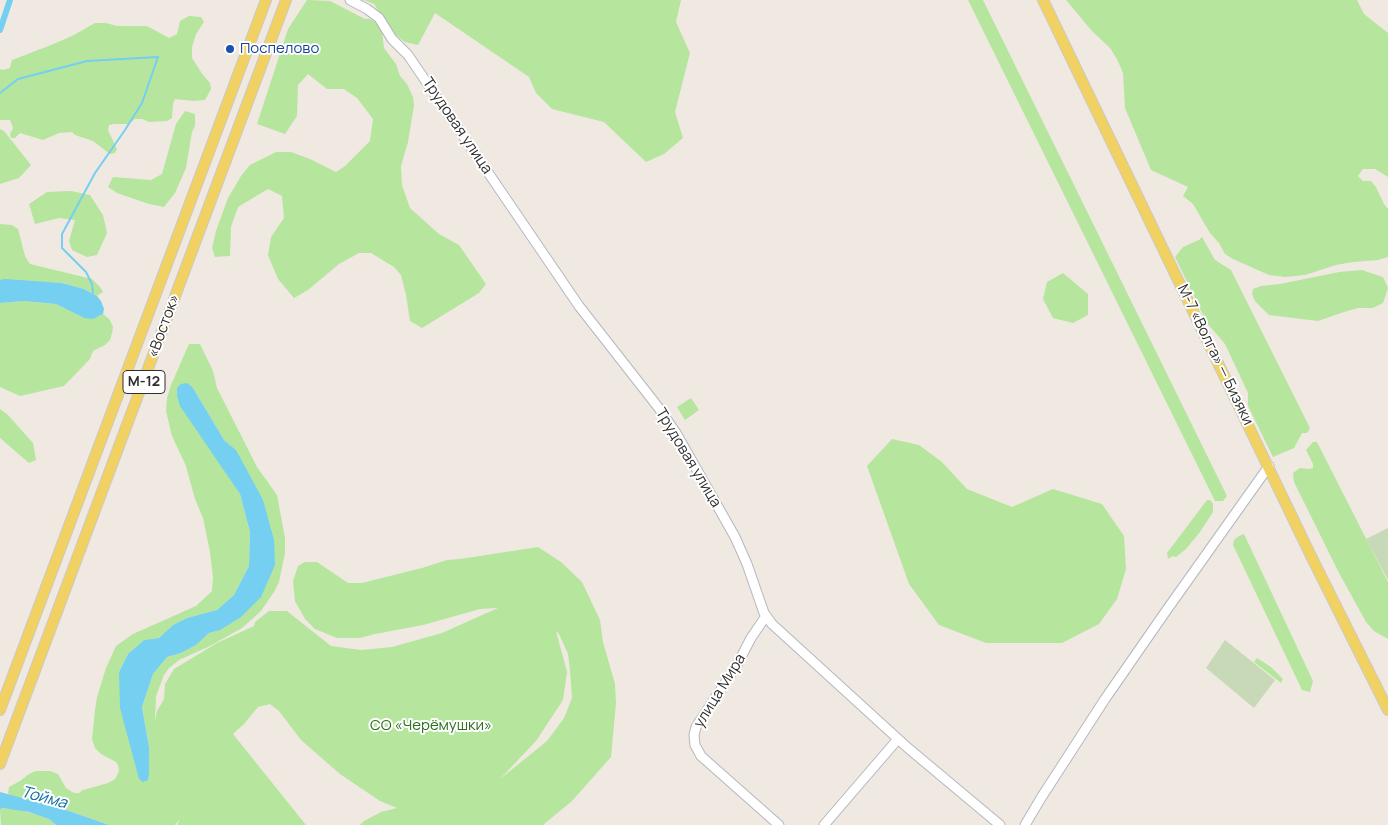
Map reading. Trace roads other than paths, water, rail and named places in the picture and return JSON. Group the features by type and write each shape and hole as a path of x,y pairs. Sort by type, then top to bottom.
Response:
{"main road":[{"name":"«Восток»","path":"0,710 266,0"},
{"name":"«Восток»","path":"0,763 286,0"},
{"name":"М-7 «Волга» — Бизяки","path":"1043,0 1388,710"}],"street":[{"name":"Трудовая улица","path":"350,0 379,18 392,39 408,55 579,306 676,433 735,538 747,564 766,616 780,632 898,739 1000,825"},
{"path":"1025,825 1105,699 1269,466"},
{"name":"улица Мира","path":"766,616 737,665 696,727 694,735 695,745 704,758 779,825"},
{"path":"824,825 898,739"}],"water":[{"path":"0,280 62,283 84,289 97,296 101,301 104,309 103,314 93,319 84,318 56,304 24,301 0,303"},
{"path":"187,383 193,388 224,440 236,450 263,500 274,540 275,565 261,597 241,617 220,630 209,633 196,645 181,653 167,657 153,674 142,707 149,747 149,775 148,780 143,782 139,779 120,708 119,672 128,654 144,640 159,638 173,625 187,618 217,610 234,595 249,566 250,532 240,494 180,406 177,388 181,384"},
{"path":"0,792 66,810 109,825 56,825 49,819 29,812 0,809"}],"waterway":[{"path":"0,30 10,0"},
{"path":"0,93 18,79 87,61 158,57 142,103 95,173 62,234 62,248 86,272 92,284 93,293"}],"place":[{"name":"Поспелово","path":"230,49"}],"park label":[{"name":"СО «Черёмушки»","path":"431,726"}],"water label":[{"name":"Тойма","path":"44,798"}]}
